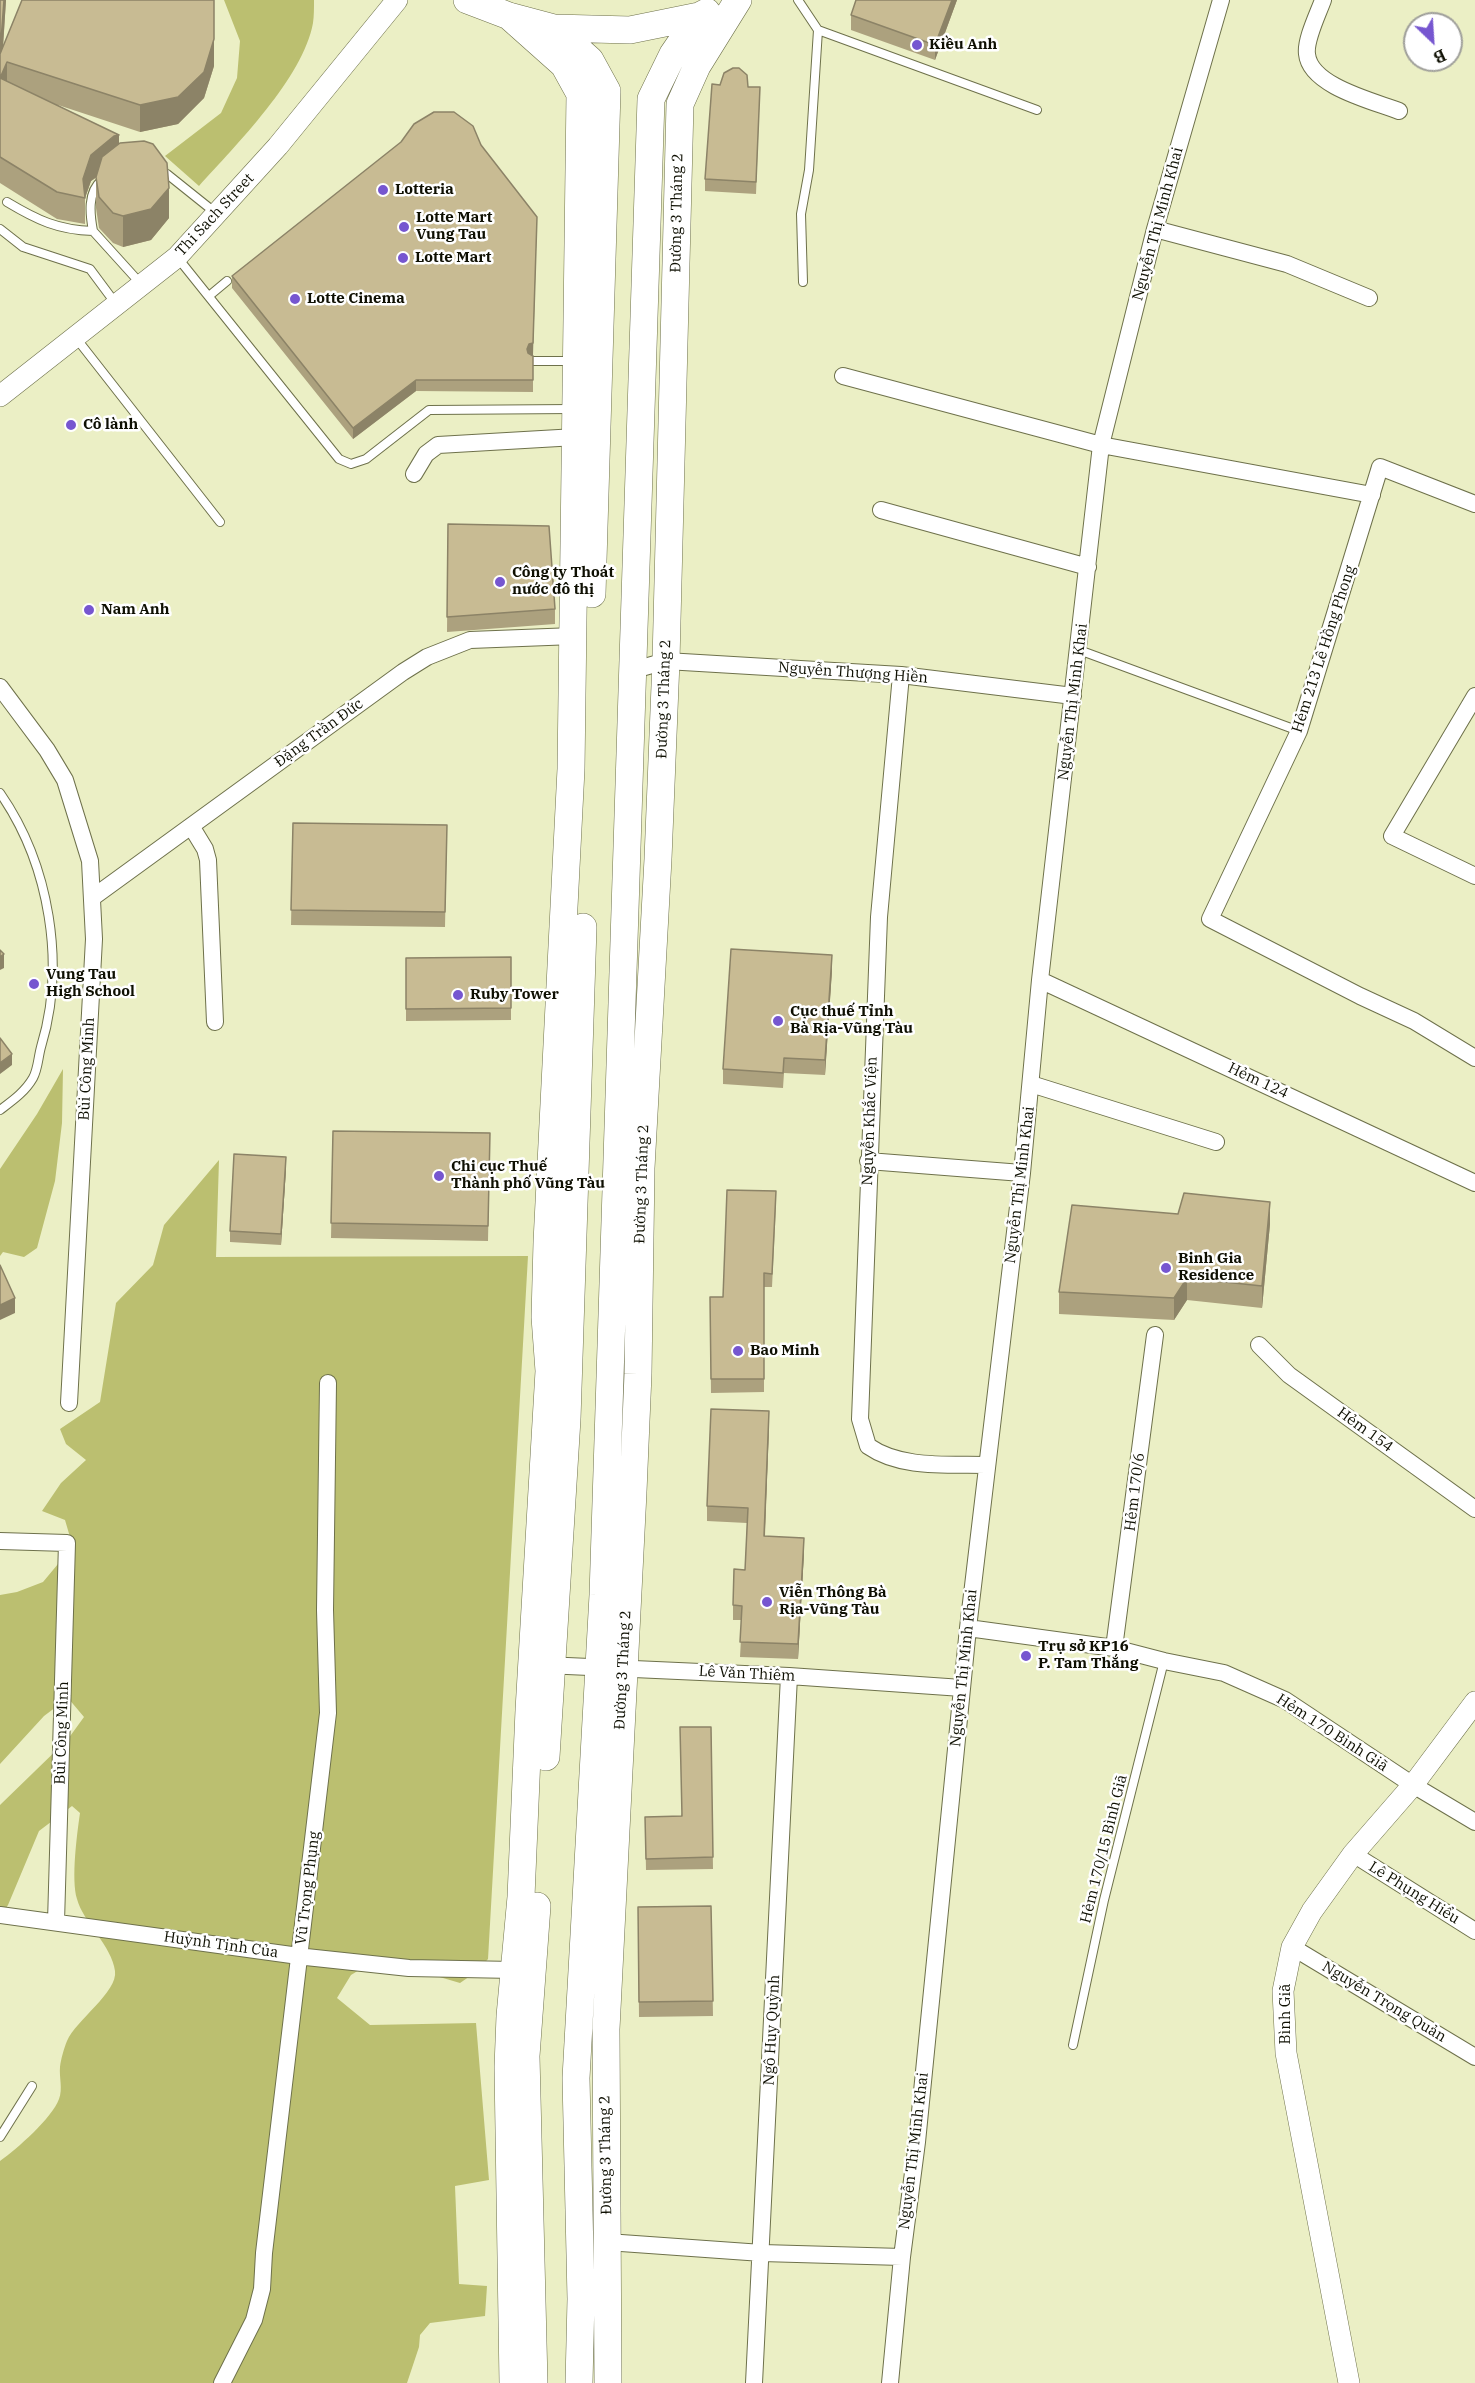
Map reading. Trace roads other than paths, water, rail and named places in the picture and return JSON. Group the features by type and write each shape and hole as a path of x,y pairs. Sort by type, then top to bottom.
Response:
{"main road":[{"path":"466,0 509,16 554,28 630,30 698,12 729,0"},
{"name":"Đường 3 Tháng 2","path":"612,1668 638,1374 644,1111 666,661 680,104 697,66 738,0"},
{"name":"Đường 3 Tháng 2","path":"579,2383 581,2299 576,2078 595,1972 614,1890 612,1668 634,670 651,99 673,54 698,12"},
{"path":"509,16 564,64 580,94 577,361 587,408 576,437 574,636 581,671"},
{"path":"513,2383 508,2067 521,1961 541,1665 567,1419 575,887 587,408 607,91 590,60 554,28"},
{"path":"521,1961 526,2056 534,2383"},
{"name":"Đường 3 Tháng 2","path":"595,1972 605,2072 610,2317 608,2383"}],"street":[{"name":"Thi Sach Street","path":"0,396 177,257 278,146 397,0"},
{"name":"Nguyễn Thị Minh Khai","path":"890,2383 902,2257 917,2142 968,1628 1022,1173 1040,980 1101,445 1155,229 1221,0"},
{"path":"1323,0 1307,46 1307,54 1313,70 1319,78 1341,89 1399,111"},
{"path":"1155,229 1287,264 1369,298"},
{"path":"843,376 1101,445 1372,495"},
{"path":"414,474 426,454 438,445 576,437"},
{"name":"Hẻm 213 Lê Hồng Phong","path":"1475,504 1380,467 1299,731 1210,919 1414,1021 1475,1058"},
{"path":"881,510 1088,567"},
{"name":"Đặng Trần Đức","path":"92,898 403,672 427,657 470,640 574,636"},
{"name":"Nguyễn Thượng Hiền","path":"634,670 666,661 901,675 1073,696"},
{"name":"Nguyễn Khắc Viện","path":"901,675 879,917 860,1419 868,1446 881,1456 919,1463 986,1465"},
{"name":"Bùi Công Minh","path":"0,687 47,750 64,780 90,861 93,939 69,1403"},
{"path":"1475,696 1392,836 1475,876"},
{"path":"191,826 205,849 208,860 215,1022"},
{"name":"Hẻm 124","path":"1040,980 1475,1184"},
{"path":"1031,1084 1216,1142"},
{"path":"868,1161 1022,1173"},
{"name":"Hẻm 170/6","path":"1114,1648 1155,1335"},
{"name":"Hẻm 154","path":"1259,1345 1289,1375 1475,1509"},
{"name":"Vũ Trọng Phụng","path":"222,2383 254,2320 262,2289 264,2253 328,1713 325,1610 328,1383"},
{"name":"Bùi Công Minh","path":"0,1541 67,1543 56,1922"},
{"name":"Hẻm 170 Bình Giã","path":"968,1628 1114,1648 1224,1673 1285,1700 1413,1785 1475,1822"},
{"name":"Lê Văn Thiêm","path":"541,1665 789,1676 962,1688"},
{"name":"Ngô Huy Quỳnh","path":"754,2383 789,1676"},
{"name":"Bình Giã","path":"1349,2383 1286,2053 1283,1991 1292,1947 1312,1911 1353,1854 1413,1785 1475,1702"},
{"name":"Lê Phụng Hiểu","path":"1353,1854 1475,1931"},
{"name":"Huỳnh Tịnh Của","path":"0,1915 300,1956 410,1968 521,1961"},
{"name":"Nguyễn Trọng Quản","path":"1292,1947 1475,2057"},
{"path":"607,2242 762,2253 902,2257"}],"lane":[{"path":"798,0 818,30 1037,110"},
{"path":"803,282 801,214 809,170 818,30"},
{"path":"145,165 167,174 217,214"},
{"path":"111,173 97,184 89,207 93,231 142,285"},
{"path":"7,202 37,220 69,230 93,231"},
{"path":"0,229 23,247 90,269 117,305"},
{"path":"177,257 339,459 351,464 366,459 429,410 587,408"},
{"path":"208,296 227,281"},
{"path":"75,337 219,522"},
{"path":"533,361 577,361"},
{"path":"1079,650 1299,731"},
{"path":"0,793 30,849 44,894 51,929 54,975 46,1034 33,1077 26,1089 0,1110"},
{"name":"Hẻm 170/15 Bình Giã","path":"1073,2045 1104,1900 1164,1661"},
{"path":"0,2137 32,2086"}],"place":[{"name":"Kiều Anh","path":"917,45"},
{"name":"Lotteria","path":"383,190"},
{"name":"Lotte Mart Vung Tau","path":"404,227"},
{"name":"Lotte Mart","path":"403,258"},
{"name":"Lotte Cinema","path":"295,299"},
{"name":"Cô lành","path":"71,425"},
{"name":"Công ty Thoát nước đô thị","path":"500,582"},
{"name":"Nam Anh","path":"89,610"},
{"name":"Vung Tau High School","path":"34,984"},
{"name":"Ruby Tower","path":"458,995"},
{"name":"Cục thuế Tỉnh Bà Rịa-Vũng Tàu","path":"778,1021"},
{"name":"Chi cục Thuế Thành phố Vũng Tàu","path":"439,1176"},
{"name":"Binh Gia Residence","path":"1166,1268"},
{"name":"Bao Minh","path":"738,1351"},
{"name":"Viễn Thông Bà Rịa-Vũng Tàu","path":"767,1602"},
{"name":"Trụ sở KP16 P. Tam Thắng","path":"1026,1656"}]}
